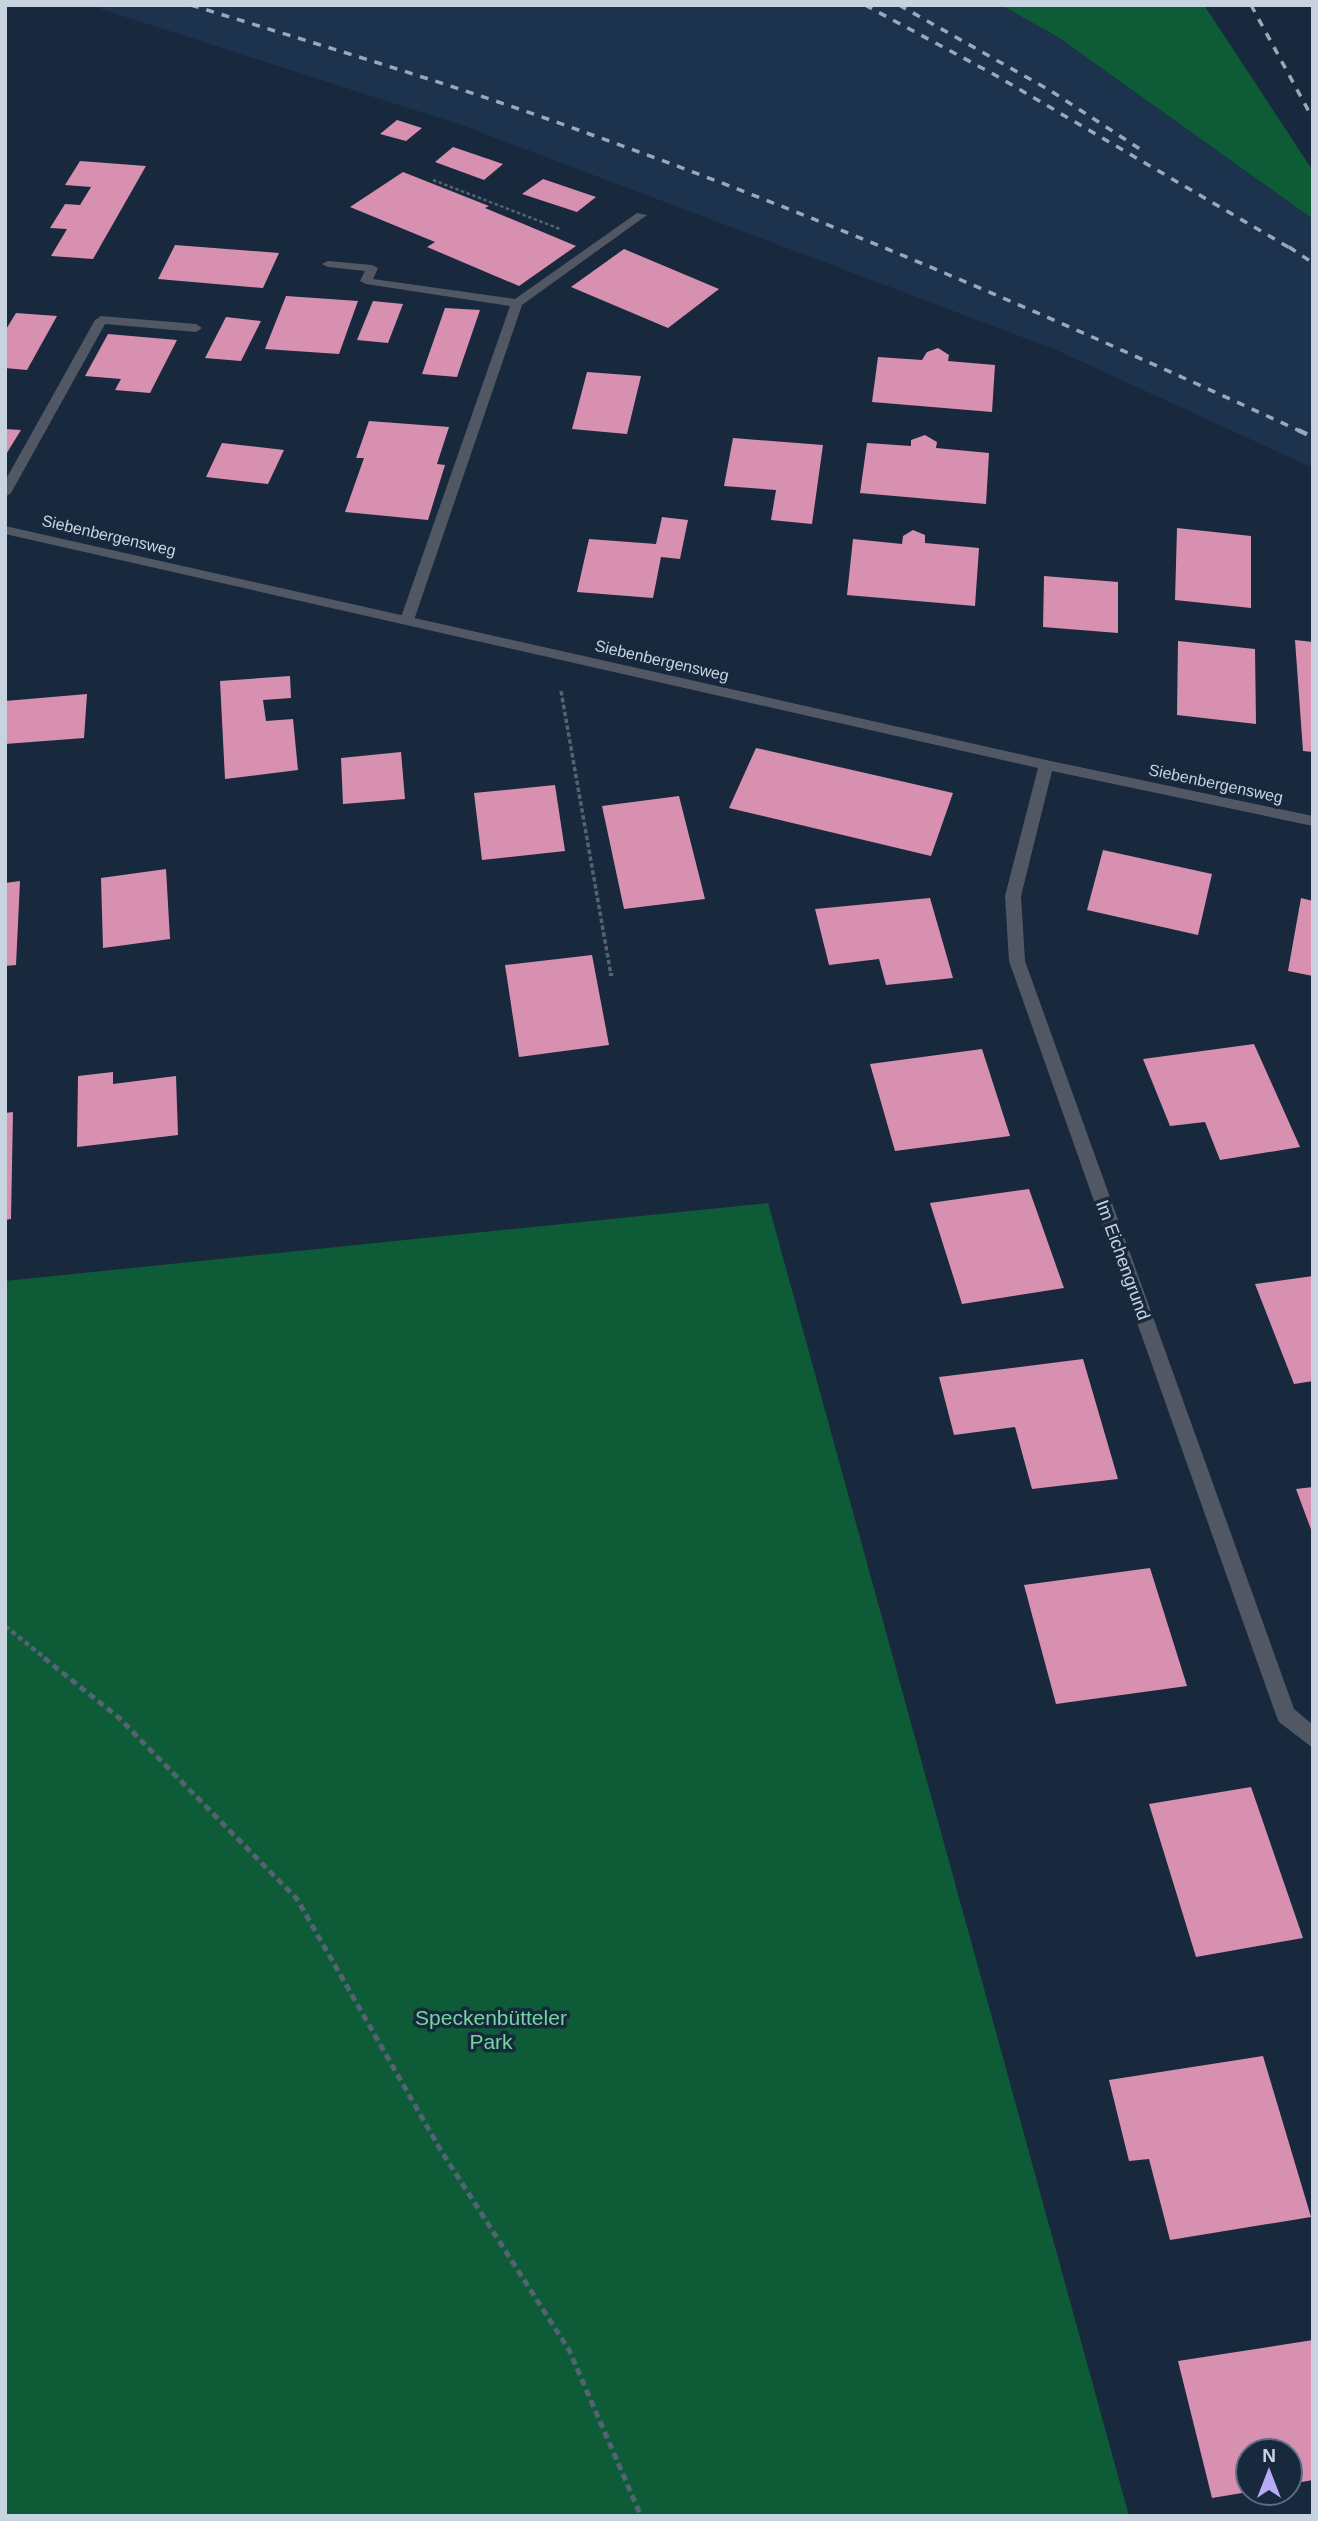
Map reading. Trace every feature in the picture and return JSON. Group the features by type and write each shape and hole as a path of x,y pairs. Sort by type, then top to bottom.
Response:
{"street":[{"path":"407,620 517,303 641,215"},
{"path":"328,264 372,268 366,281 517,303"},
{"path":"5,493 101,320 197,328"},
{"name":"Siebenbergensweg","path":"5,530 1046,765 1313,821"},
{"name":"Im Eichengrund","path":"1046,765 1013,896 1017,961 1286,1715 1313,1738"}],"path":[{"path":"433,180 600,244"},
{"path":"554,654 611,976"},
{"path":"5,1626 118,1717 297,1899 440,2149 569,2350 641,2516"}],"shaded area":[{"path":"89,5 1001,5 1058,37 1313,219 1313,468 1054,349 464,126"}],"green space":[{"path":"1001,5 1204,5 1313,171 1313,219 1058,37"},
{"name":"Speckenbütteler Park","path":"768,1203 1129,2516 5,2516 5,1281"}],"building":[{"path":"397,120 422,128 406,141 380,134"},
{"path":"453,147 503,164 484,180 435,162"},
{"path":"80,161 146,166 93,259 51,256 67,229 50,228 65,204 80,205 91,187 65,185"},
{"path":"403,172 489,206 485,208 576,246 519,286 427,247 435,242 350,207"},
{"path":"543,179 596,197 577,212 522,194"},
{"path":"175,245 279,253 263,288 158,279"},
{"path":"624,249 719,289 668,328 571,287"},
{"path":"286,296 358,301 339,354 265,349"},
{"path":"373,301 403,304 388,343 357,340"},
{"path":"445,308 480,310 457,377 422,374"},
{"path":"16,313 57,316 27,370 5,368 5,331"},
{"path":"226,317 261,321 241,361 205,358"},
{"path":"108,334 177,340 150,393 115,390 121,379 85,376"},
{"path":"938,348 949,355 948,361 995,365 992,412 872,402 878,357 922,360 927,352"},
{"path":"587,372 641,376 627,434 572,429"},
{"path":"369,421 449,427 437,464 445,465 428,520 345,512 364,458 356,458"},
{"path":"5,429 21,430 5,456"},
{"path":"925,435 937,442 936,448 989,453 986,504 860,493 867,443 911,446 911,440"},
{"path":"733,438 823,445 812,524 771,520 776,490 724,486"},
{"path":"222,443 284,450 268,484 206,477"},
{"path":"662,517 688,520 680,559 661,557 653,598 577,592 589,539 656,544"},
{"path":"1177,528 1251,536 1251,608 1175,600"},
{"path":"913,530 925,535 925,543 979,548 975,606 847,595 853,539 902,544 903,536"},
{"path":"1044,576 1118,582 1118,633 1043,627"},
{"path":"1295,640 1313,642 1313,752 1303,751"},
{"path":"1178,641 1255,649 1256,724 1177,715"},
{"path":"290,676 291,698 263,700 266,721 293,719 298,770 225,779 220,681"},
{"path":"87,694 84,738 5,744 5,701"},
{"path":"756,748 953,793 931,856 729,808"},
{"path":"401,752 405,799 343,804 341,758"},
{"path":"555,785 565,851 482,860 474,793"},
{"path":"679,796 705,899 624,909 602,806"},
{"path":"1103,850 1212,874 1198,935 1087,910"},
{"path":"166,869 170,939 103,948 101,878"},
{"path":"20,881 16,965 5,966 5,883"},
{"path":"930,898 953,978 886,985 879,959 829,965 815,909"},
{"path":"1301,898 1313,901 1313,976 1288,971"},
{"path":"592,955 609,1045 519,1057 505,965"},
{"path":"1254,1044 1300,1147 1220,1160 1205,1122 1170,1126 1143,1059"},
{"path":"982,1049 1010,1136 895,1151 870,1064"},
{"path":"113,1072 113,1084 176,1076 178,1135 77,1147 78,1076"},
{"path":"13,1112 11,1219 5,1220 5,1113"},
{"path":"1029,1189 1064,1288 962,1304 930,1203"},
{"path":"1313,1276 1313,1381 1294,1384 1255,1284"},
{"path":"1083,1359 1118,1479 1032,1489 1015,1427 954,1435 939,1377"},
{"path":"1313,1487 1313,1532 1312,1532 1296,1489"},
{"path":"1150,1568 1187,1686 1056,1704 1024,1585"},
{"path":"1251,1787 1303,1938 1196,1957 1149,1804"},
{"path":"1263,2056 1311,2217 1170,2240 1149,2159 1129,2161 1109,2080"},
{"path":"1313,2340 1313,2480 1304,2482 1304,2437 1234,2437 1234,2494 1212,2498 1178,2361"}],"railway":[{"path":"191,5 495,101 775,203 952,276 1302,432"},
{"path":"865,5 995,75 1295,251"},
{"path":"899,5 1051,91 1143,151"},
{"path":"1251,5 1313,119"},
{"path":"1289,247 1295,251"},
{"path":"1295,251 1313,263"},
{"path":"1298,430 1313,437"}]}
